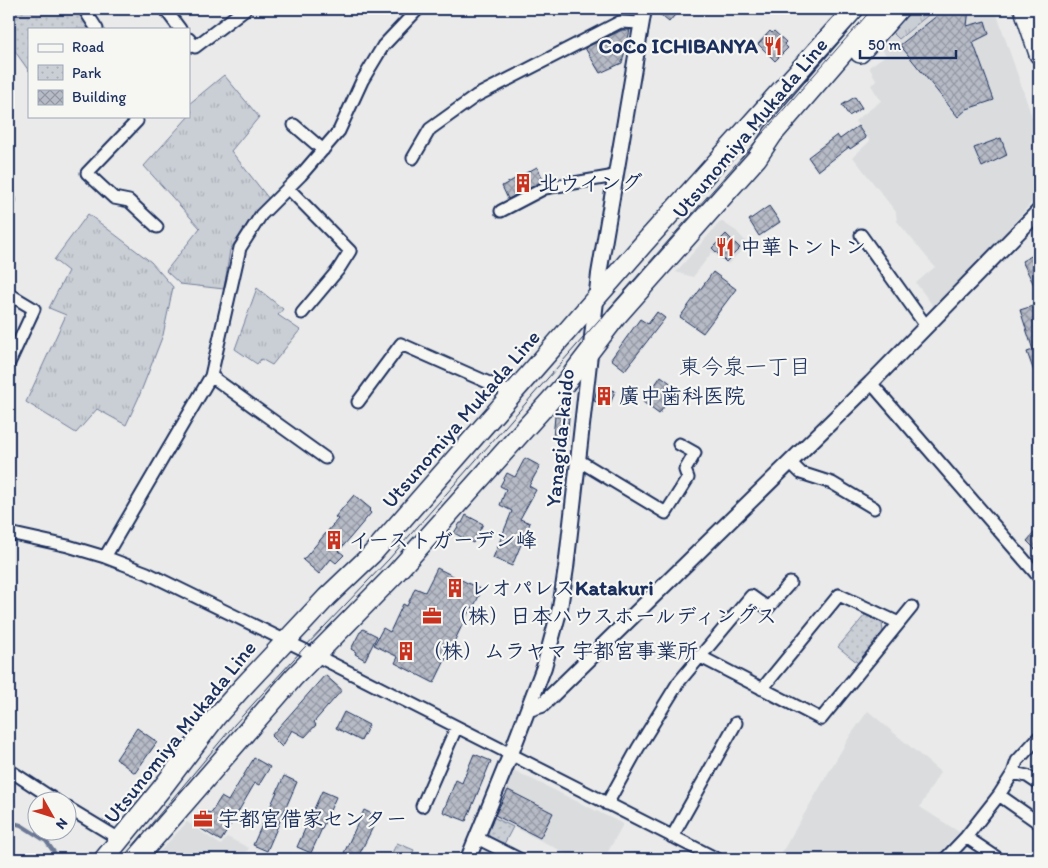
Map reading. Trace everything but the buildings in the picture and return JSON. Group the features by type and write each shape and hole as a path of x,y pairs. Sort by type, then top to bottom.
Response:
{"main road":[{"path":"733,143 782,73 838,9"},
{"name":"Utsunomiya Mukada Line","path":"104,859 121,840 216,717 327,597 372,554 733,143 854,9"},
{"name":"Utsunomiya Mukada Line","path":"136,859 314,655 395,574 564,385 616,318 757,158 773,134 881,9"},
{"path":"773,134 791,130 899,9"},
{"path":"1024,9 1039,54"}],"street":[{"path":"84,9 96,28"},
{"path":"165,9 179,28"},
{"path":"190,40 195,47 245,9"},
{"path":"105,557 211,376 240,248 260,215 288,188 339,131 362,81 383,46 418,9"},
{"path":"412,158 430,129 476,96 620,22 642,16"},
{"name":"Yanagida-kaido","path":"468,859 529,709 544,667 560,608 596,300 642,16"},
{"path":"134,118 137,122 86,173 114,198 129,201 157,227"},
{"path":"294,125 322,150"},
{"path":"501,211 546,188 615,176"},
{"path":"288,188 350,251 338,270 302,313"},
{"path":"529,709 542,706 871,383 1039,210"},
{"path":"861,235 926,326"},
{"path":"9,294 34,309 9,363"},
{"path":"358,402 401,344 514,394"},
{"path":"211,376 325,458"},
{"path":"871,383 1039,577"},
{"path":"578,460 666,513 688,478 685,470 695,453 679,444"},
{"path":"790,462 801,473 832,483 874,508"},
{"path":"9,533 68,546 105,557 147,573 314,655 510,756 717,859"},
{"path":"607,804 638,748 678,683 699,656 751,596 768,608 790,583"},
{"path":"762,689 839,595 899,623"},
{"path":"699,656 820,719 912,607"},
{"path":"672,837 736,723"},
{"path":"422,806 456,728"},
{"path":"945,859 966,837 999,795 1013,773 1017,761 1039,737"},
{"path":"9,770 40,790"},
{"path":"1013,773 1027,776 1039,784"},
{"path":"999,795 1039,823"},
{"path":"78,814 121,840"},
{"path":"966,837 999,859"},
{"path":"477,838 519,859"}],"shaded area":[{"path":"935,9 995,9 1032,117 1039,126 1039,194 988,253 934,307 916,283 935,267 897,221 896,212 853,157 870,141 855,121 881,101 871,85 877,81 869,67 886,55 880,46 892,32 899,39 903,37"},
{"path":"721,221 736,231 748,244 728,264 712,252 693,277 676,272"},
{"path":"868,711 940,772 920,807 959,832 934,859 778,859 850,736"},
{"path":"513,770 623,824 604,859 578,859 493,817"},
{"path":"187,822 221,845 227,837 249,848 241,859 153,859"}],"green space":[{"path":"9,9 77,9 90,28 28,28 28,70 9,43"},
{"path":"912,9 931,9 933,11 899,39 892,32"},
{"path":"224,75 259,117 231,151 269,199 254,213 230,250 224,289 180,284 166,271 200,228 144,166 187,118 190,118 192,111 190,103"},
{"path":"88,214 151,262 173,287 163,335 126,425 97,409 76,433 26,402 66,315 49,308 68,271 54,260"},
{"path":"257,288 283,309 278,315 300,330 272,365 261,359 257,364 235,349"},
{"path":"865,615 882,623 883,632 858,663 838,647"},
{"path":"493,817 513,827 503,846 491,840 487,831"},
{"path":"397,843 414,850 410,859 389,859"}],"waterway":[{"path":"9,822 21,825 46,841 59,859"}],"tram line":[{"path":"122,859 234,725 389,559 872,9"}],"place":[{"name":"CoCo ICHIBANYA","path":"773,46"},
{"name":"北ウイング","path":"523,183"},
{"name":"中華トントン","path":"725,247"},
{"name":"廣中歯科医院","path":"604,396"},
{"name":"イーストガーデン峰","path":"334,540"},
{"name":"レオパレスKatakuri","path":"455,588"},
{"name":"（株）日本ハウスホールディングス","path":"432,616"},
{"name":"（株）ムラヤマ 宇都宮事業所","path":"406,651"},
{"name":"宇都宮借家センター","path":"203,819"}],"district":[{"name":"東今泉一丁目","path":"745,366"}]}
